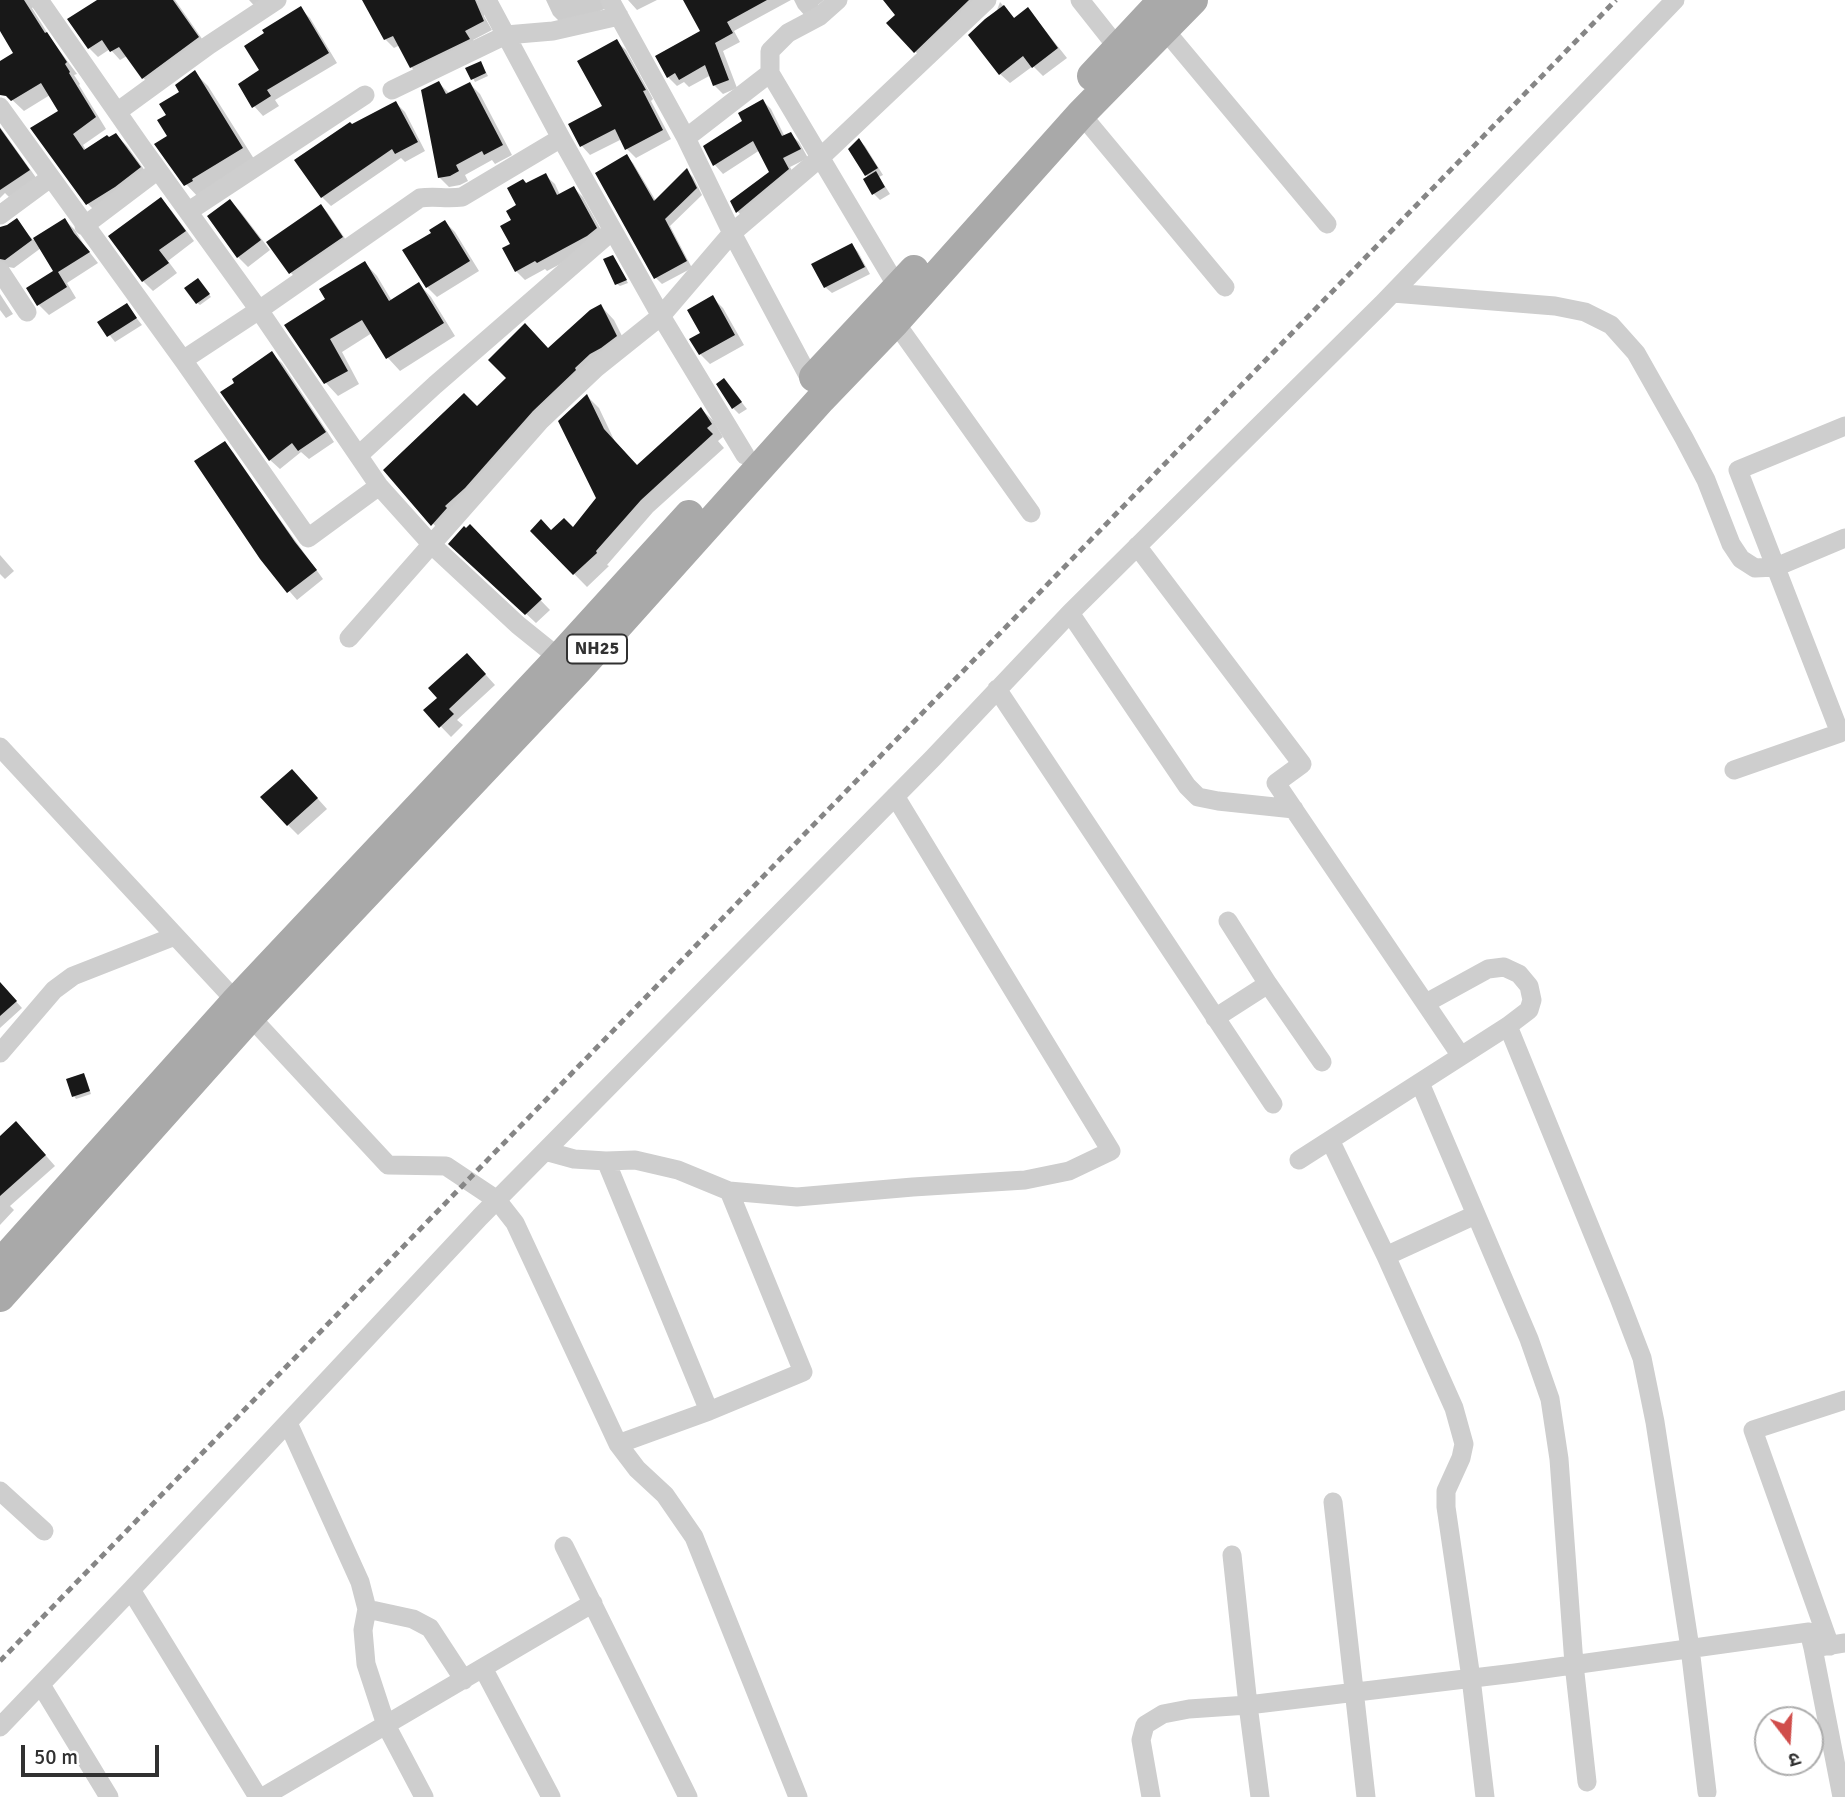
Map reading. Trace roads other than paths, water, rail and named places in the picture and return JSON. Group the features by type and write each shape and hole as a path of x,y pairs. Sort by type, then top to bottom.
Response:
{"main road":[{"name":"NH25","path":"0,1297 243,1009 811,380 1118,48 1164,15 1193,0"},
{"name":"NH25","path":"0,1264 243,1009 577,671 1082,114 1164,15"}],"street":[{"path":"117,112 209,45 277,0"},
{"path":"487,0 612,231 745,455"},
{"path":"838,0 820,16 788,33 770,51 770,73 898,288"},
{"path":"349,638 541,420 596,368 661,316 732,233 821,157 987,0"},
{"path":"1080,0 1118,48"},
{"path":"0,1727 545,1150 933,758 1070,613 1393,293 1675,0"},
{"path":"47,2 117,112 259,310 379,486 432,545 518,625 559,658"},
{"path":"392,90 506,35 553,31 614,8 686,138 732,233 811,380"},
{"path":"1164,15 1327,224"},
{"path":"686,138 770,73"},
{"path":"189,211 365,95"},
{"path":"0,107 308,538 379,486"},
{"path":"1082,114 1225,287"},
{"path":"183,360 420,198 461,197 561,138"},
{"path":"84,226 158,170"},
{"path":"0,215 50,178"},
{"path":"359,455 435,384 612,231"},
{"path":"0,271 27,312"},
{"path":"1393,293 1555,306 1585,312 1611,325 1636,353 1706,480 1731,544 1741,559 1755,568 1776,567 1845,538"},
{"path":"895,322 1031,513"},
{"path":"1706,480 1738,470 1845,426"},
{"path":"1734,770 1843,739 1738,470"},
{"path":"1137,546 1302,764 1276,783 1461,1056"},
{"path":"1070,613 1187,786 1198,797 1294,808"},
{"path":"997,689 1273,1104"},
{"path":"0,747 388,1165 446,1166 498,1199 516,1223 618,1444 637,1469 665,1495 694,1537 797,1797"},
{"path":"545,1150 574,1159 635,1160 678,1170 729,1191 797,1197 1025,1180 1069,1171 1111,1151 895,796"},
{"path":"1228,921 1322,1062"},
{"path":"0,1052 63,982 175,936"},
{"path":"1299,1160 1508,1026 1529,1010 1532,1000 1528,986 1519,974 1504,967 1488,969 1426,1003"},
{"path":"1215,1017 1268,984"},
{"path":"1508,1026 1642,1358 1655,1422 1690,1648 1707,1792"},
{"path":"1420,1083 1529,1339 1550,1399 1559,1459 1574,1664 1587,1782"},
{"path":"1330,1140 1386,1256 1454,1408 1464,1444 1447,1491 1446,1507 1485,1797"},
{"path":"606,1161 709,1411"},
{"path":"618,1444 709,1411 803,1372 729,1191"},
{"path":"1386,1256 1475,1215"},
{"path":"1842,1797 1829,1646 1753,1430 1845,1400"},
{"path":"288,1423 360,1582 367,1609 363,1630 364,1656 386,1725 424,1797"},
{"path":"0,1491 44,1531"},
{"path":"1333,1502 1366,1797"},
{"path":"564,1546 688,1797"},
{"path":"1232,1555 1260,1797"},
{"path":"131,1590 261,1797 593,1603"},
{"path":"367,1609 413,1619 430,1628 464,1679"},
{"path":"1151,1797 1141,1741 1145,1726 1163,1714 1471,1678 1809,1632 1829,1646"},
{"path":"483,1668 551,1797"},
{"path":"41,1685 109,1797"}],"railway":[{"path":"0,1661 1616,0"}]}
